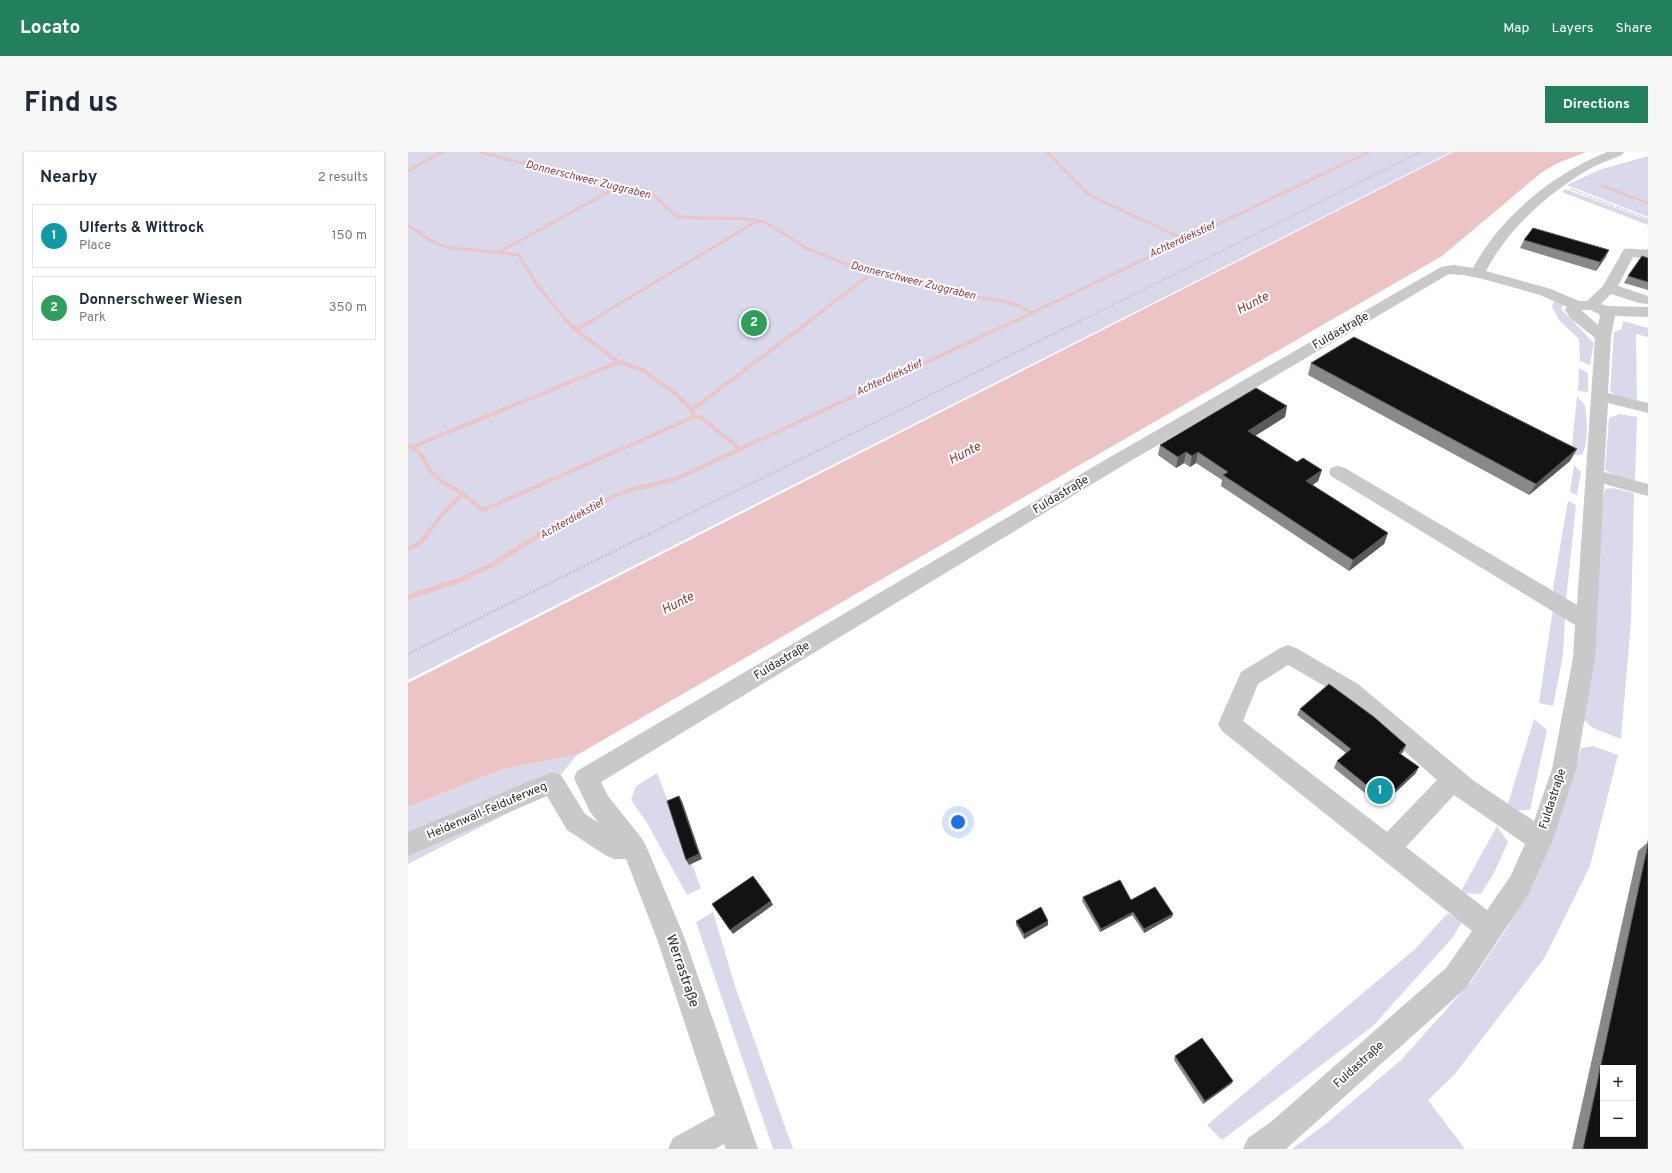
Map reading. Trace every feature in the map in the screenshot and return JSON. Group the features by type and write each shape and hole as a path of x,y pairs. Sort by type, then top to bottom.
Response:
{"street":[{"path":"1477,273 1482,263 1507,231 1558,184 1584,167 1618,152"},
{"path":"1595,303 1628,252 1647,255 1648,253"},
{"name":"Fuldastraße","path":"599,804 586,778 1105,468 1446,270 1477,273 1545,292 1567,300 1595,303 1608,317 1603,337 1596,476 1584,658 1564,769 1540,840 1519,886 1456,978 1283,1132 1259,1149"},
{"path":"1595,303 1646,306"},
{"path":"1603,337 1575,315 1573,310 1595,303 1646,306"},
{"path":"1600,396 1648,408"},
{"path":"1338,472 1586,621"},
{"path":"1596,476 1648,490"},
{"path":"1490,928 1230,724 1249,678 1288,654 1350,690 1465,789 1540,840"},
{"path":"1388,848 1454,779"},
{"name":"Heidenwall-Felduferweg","path":"408,844 552,783 576,822 614,847 634,848"},
{"name":"Werrastraße","path":"599,804 634,848 671,939 737,1136"},
{"path":"684,1149 737,1136"}],"path":[{"path":"408,654 1421,152"},
{"path":"1558,184 1648,219"}],"shaded area":[{"path":"408,152 1451,152 408,680"},
{"path":"1648,156 1648,217 1567,185 1599,170"},
{"path":"1565,189 1648,220 1648,225 1562,192"},
{"path":"1555,298 1563,305 1561,309 1594,343 1590,365 1580,361 1579,339 1559,320 1552,307"},
{"path":"1623,321 1648,328 1648,337 1636,334 1637,403 1621,399 1610,391 1614,332 1622,329"},
{"path":"1579,368 1588,373 1588,392 1578,391"},
{"path":"1577,397 1585,405 1587,437 1582,455 1573,455 1572,444"},
{"path":"1620,414 1637,417 1635,482 1619,478 1605,470 1609,418"},
{"path":"1574,465 1581,472 1577,495 1570,492"},
{"path":"1613,488 1634,493 1631,621 1621,739 1593,728 1584,720 1603,499 1605,489"},
{"path":"1568,501 1576,505 1566,600 1555,596 1553,588"},
{"path":"1553,609 1565,618 1563,655 1553,706 1539,703"},
{"path":"1534,719 1547,730 1530,810 1506,810"},
{"path":"1593,746 1618,755 1590,866 1545,957 1454,1075 1428,1100 1465,1149 1292,1149 1327,1123 1401,1060 1471,982 1507,928 1539,871 1562,811 1581,748"},
{"path":"577,755 545,794 408,864 408,807 503,769"},
{"path":"657,773 701,888 687,895 647,823 631,800 636,786"},
{"path":"1497,826 1508,842 1494,873 1481,894 1460,893"},
{"path":"713,912 736,989 793,1149 773,1149 696,922"},
{"path":"1448,913 1462,922 1453,937 1373,1026 1222,1140 1207,1125 1415,949"}],"water":[{"name":"Hunte","path":"1453,152 1586,152 1558,163 1542,172 1442,256 577,755 503,769 408,807 408,683"}],"building":[{"path":"1533,228 1609,250 1600,262 1524,240"},
{"path":"1642,256 1648,258 1648,282 1628,276"},
{"path":"1354,337 1577,449 1536,484 1311,363"},
{"path":"1256,388 1287,406 1248,431 1297,462 1303,458 1322,470 1306,481 1388,533 1353,560 1223,475 1228,472 1198,452 1192,456 1186,452 1178,457 1160,445"},
{"path":"1329,684 1374,717 1406,745 1399,753 1419,767 1385,800 1337,761 1351,749 1300,709"},
{"path":"679,796 699,854 686,860 667,801"},
{"path":"1648,844 1648,1149 1583,1149 1600,1069 1600,1137 1636,1137 1636,1065 1601,1065"},
{"path":"753,876 771,901 730,930 712,904"},
{"path":"1120,880 1131,900 1155,887 1173,914 1144,929 1133,912 1101,929 1083,897"},
{"path":"1041,907 1048,921 1024,934 1016,921"},
{"path":"1202,1038 1233,1081 1205,1101 1175,1056"}],"waterway":[{"path":"408,171 442,152"},
{"name":"Donnerschweer Zuggraben","path":"480,152 518,162 554,169 619,186"},
{"path":"1047,152 1089,195 1185,240"},
{"name":"Achterdiekstief","path":"1185,240 1369,152"},
{"path":"501,251 619,186"},
{"name":"Donnerschweer Zuggraben","path":"619,186 655,196 677,217 744,219 765,222 806,248 872,273"},
{"path":"1603,186 1648,203"},
{"path":"591,321 757,221"},
{"path":"408,225 430,240 445,247 519,255 537,285 567,321"},
{"name":"Achterdiekstief","path":"1032,313 1185,240"},
{"path":"809,321 872,273"},
{"name":"Donnerschweer Zuggraben","path":"872,273 957,294 1003,301 1017,305 1032,313"},
{"name":"Achterdiekstief","path":"1015,321 1032,313"},
{"path":"576,330 593,320"},
{"path":"692,410 811,320"},
{"name":"Achterdiekstief","path":"541,534 581,511 626,491 676,479 1017,320"},
{"path":"567,321 576,330"},
{"path":"576,330 617,361 643,370 677,395 692,410"},
{"path":"412,447 619,362"},
{"path":"692,410 694,417"},
{"path":"463,494 483,510 694,417"},
{"path":"694,417 702,418 740,449"},
{"path":"408,446 421,455 430,471 437,478 463,494"},
{"path":"427,534 447,509 463,494"},
{"path":"408,549 420,543 428,533"},
{"name":"Achterdiekstief","path":"408,597 460,580 492,565 542,533"}],"place":[{"name":"Donnerschweer Wiesen","path":"754,323"},
{"name":"Ulferts & Wittrock","path":"1380,791"}]}
